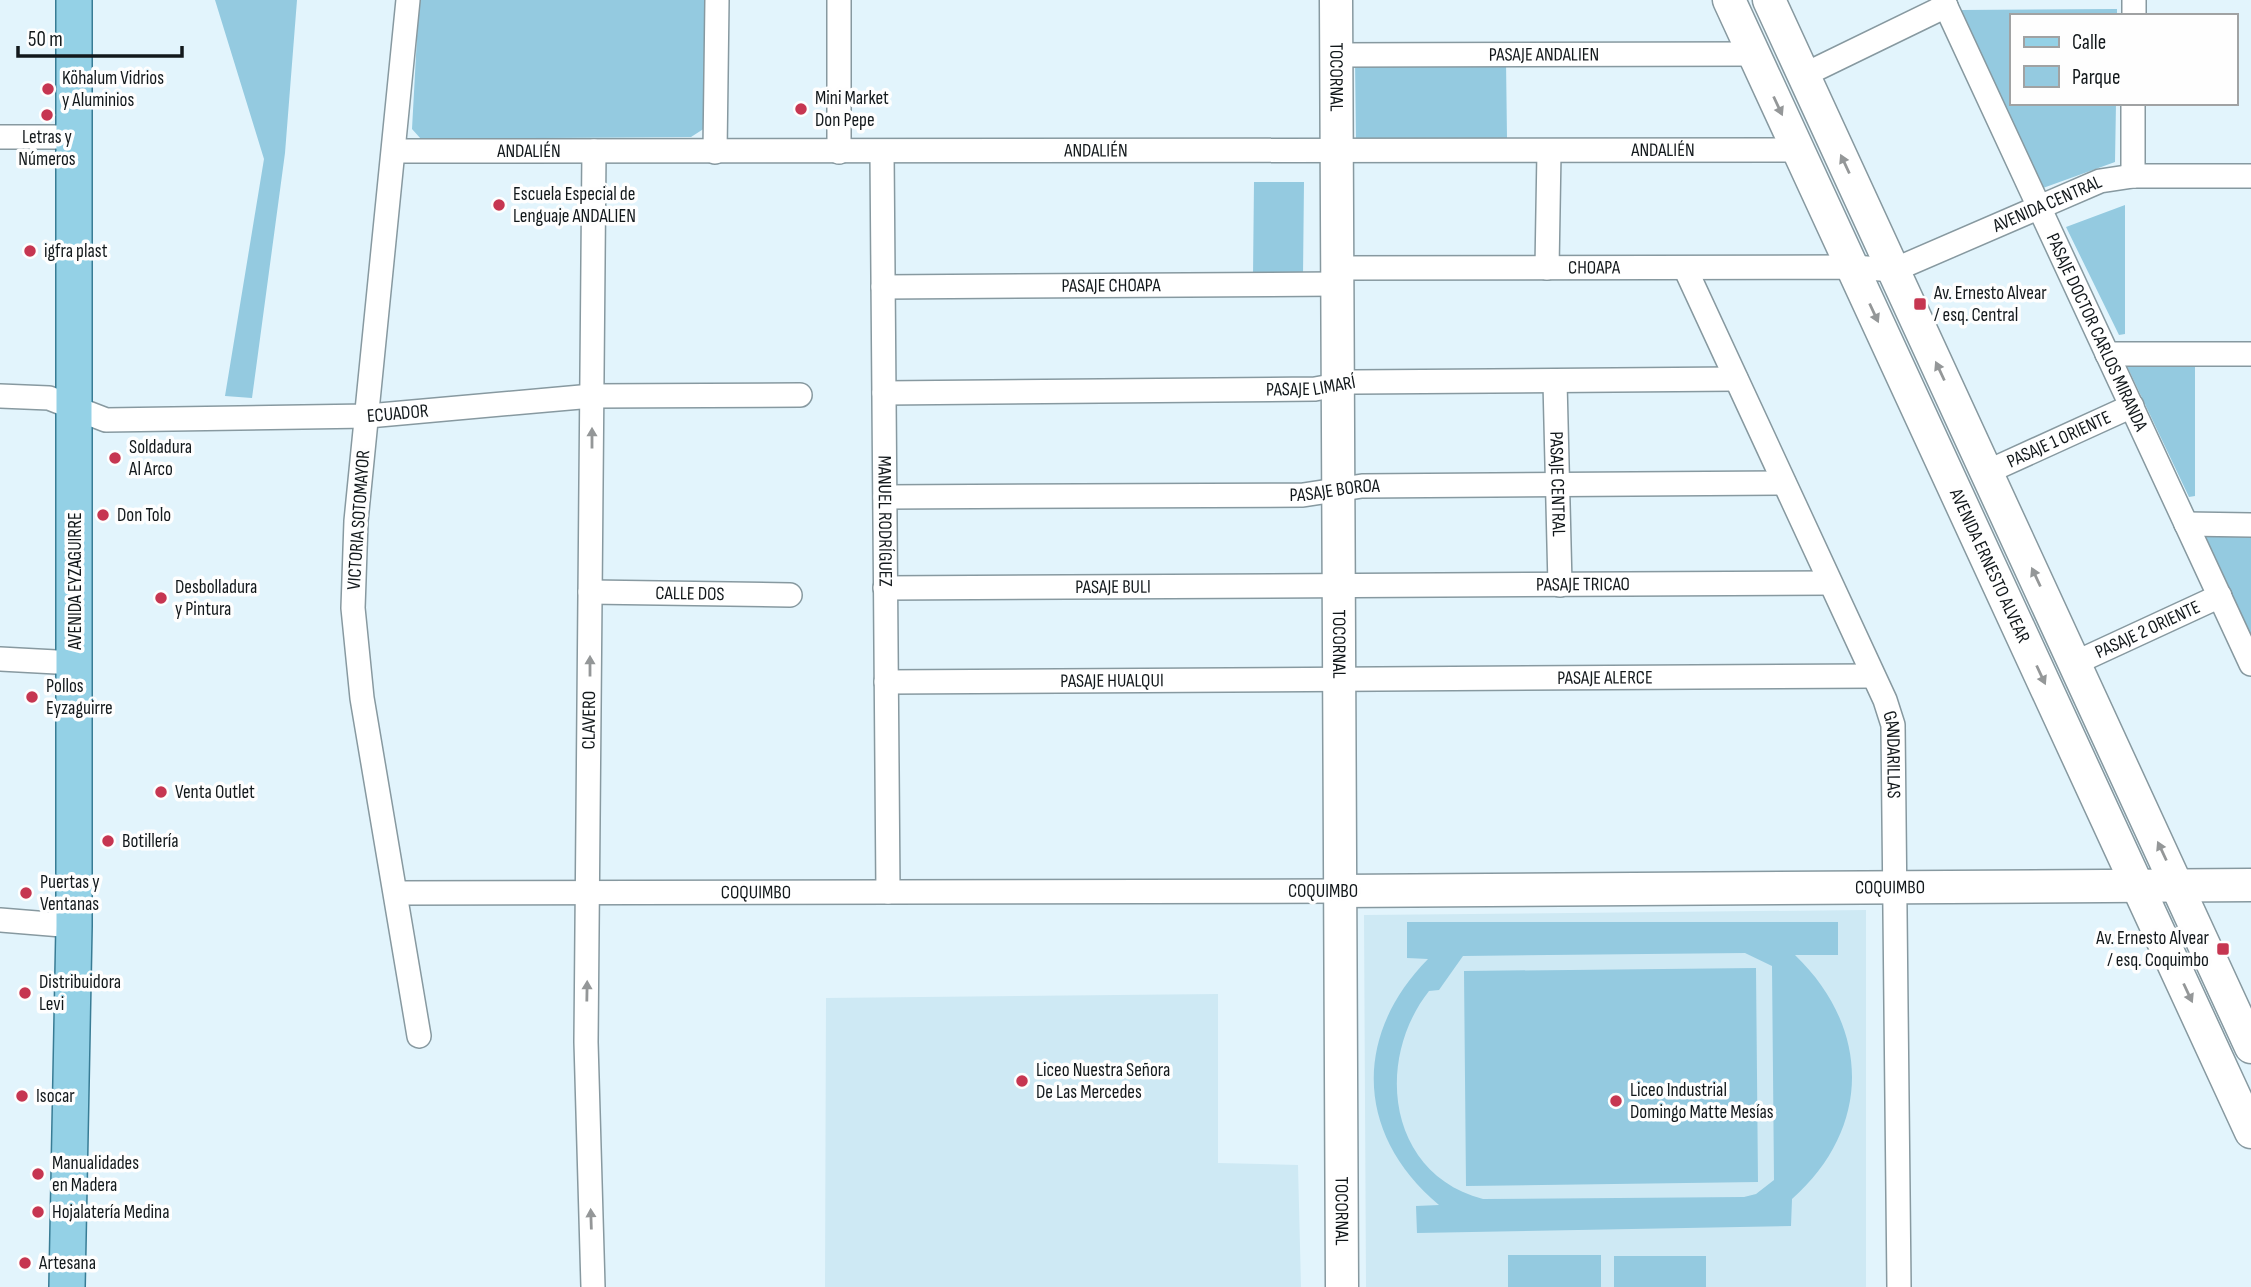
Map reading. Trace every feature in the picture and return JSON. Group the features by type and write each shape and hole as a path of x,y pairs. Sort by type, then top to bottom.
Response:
{"main road":[{"name":"AVENIDA EYZAGUIRRE","path":"67,1287 74,926 74,0"},
{"name":"TOCORNAL","path":"1336,0 1342,1287"},
{"name":"AVENIDA ERNESTO ALVEAR","path":"1729,0 2251,1132"},
{"name":"AVENIDA ERNESTO ALVEAR","path":"1769,0 2251,1046"},
{"name":"COQUIMBO","path":"1339,891 2251,885"}],"street":[{"name":"VICTORIA SOTOMAYOR","path":"408,0 354,565 355,631 362,698 419,1036"},
{"path":"715,152 717,0"},
{"path":"839,0 839,152"},
{"path":"1804,75 1945,3"},
{"name":"PASAJE DOCTOR CARLOS MIRANDA","path":"1945,3 2251,664"},
{"name":"PASAJE ANDALIEN","path":"1336,55 1754,54"},
{"path":"2133,105 2133,176"},
{"path":"0,137 75,137"},
{"name":"ANDALIÉN","path":"394,151 1798,150"},
{"name":"CLAVERO","path":"593,1287 587,1080 594,151"},
{"name":"MANUEL RODRÍGUEZ","path":"883,152 888,892"},
{"path":"1547,268 1549,152"},
{"name":"AVENIDA CENTRAL","path":"1853,267 1894,270 2100,181 2133,176 2251,176"},
{"name":"CHOAPA","path":"1337,276 1547,268 1853,267"},
{"name":"GANDARILLAS","path":"1685,268 1873,676 1889,712 1895,739 1899,1287"},
{"name":"PASAJE CHOAPA","path":"883,287 1337,276"},
{"path":"2107,354 2251,354"},
{"name":"PASAJE LIMARÍ","path":"884,393 1315,389 1354,382 1736,379"},
{"name":"PASAJE CENTRAL","path":"1555,382 1560,585"},
{"name":"ECUADOR","path":"0,396 49,398 106,420 368,416 592,397 800,395"},
{"name":"PASAJE 1 ORIENTE","path":"1987,472 2132,406"},
{"name":"PASAJE BOROA","path":"885,497 1303,495 1362,486 1784,483"},
{"path":"2186,524 2251,524"},
{"name":"PASAJE TRICAO","path":"1338,587 1830,583"},
{"name":"PASAJE BULI","path":"886,588 1338,587"},
{"name":"CALLE DOS","path":"590,592 790,595"},
{"name":"PASAJE 2 ORIENTE","path":"2075,663 2220,596"},
{"path":"0,659 75,663"},
{"name":"PASAJE ALERCE","path":"1338,679 1873,676"},
{"name":"PASAJE HUALQUI","path":"886,682 1338,679"},
{"name":"COQUIMBO","path":"396,893 1339,891"},
{"path":"0,920 74,926"}],"shaded area":[{"name":"Liceo Industrial Domingo Matte Mesías","path":"1866,910 1866,1287 1366,1287 1364,915"},
{"name":"Liceo Nuestra Señora De Las Mercedes","path":"1218,994 1218,1163 1298,1165 1301,1287 825,1287 826,998"}],"green space":[{"path":"215,0 297,0 285,153 252,398 225,396 264,159"},
{"path":"419,0 706,0 705,128 691,137 421,139 412,129"},
{"path":"2117,9 2117,14 2010,14 2010,105 2116,105 2115,162 2043,188 1961,10"},
{"path":"1355,60 1506,60 1507,138 1356,139"},
{"path":"1254,182 1304,182 1303,276 1253,276"},
{"path":"2125,205 2125,334 2119,335 2066,227"},
{"path":"2126,364 2195,367 2195,496 2189,497"},
{"path":"2195,534 2251,535 2251,652"},
{"path":"1407,922 1838,922 1838,955 1795,955 1820,984 1838,1014 1849,1046 1852,1078 1848,1110 1837,1141 1818,1171 1792,1199 1791,1226 1417,1233 1416,1206 1439,1205 1412,1178 1392,1148 1379,1117 1374,1085 1376,1052 1386,1020 1403,989 1428,959 1407,958","holes":["1745,953 1772,966 1774,1180 1756,1194 1744,1197 1483,1199 1451,1186 1427,1166 1410,1141 1400,1112 1397,1081 1401,1050 1412,1019 1429,991 1439,990 1463,956"]},
{"path":"1756,968 1758,1182 1466,1186 1464,971"},
{"path":"1508,1255 1601,1255 1601,1287 1508,1287"},
{"path":"1614,1256 1706,1256 1706,1287 1614,1287"}],"place":[{"name":"Köhalum Vidrios y Aluminios","path":"48,89"},
{"name":"Mini Market Don Pepe","path":"801,109"},
{"name":"Letras y Números","path":"47,115"},
{"name":"Escuela Especial de Lenguaje ANDALIEN","path":"499,205"},
{"name":"igfra plast","path":"30,251"},
{"name":"Av. Ernesto Alvear / esq. Central","path":"1920,304"},
{"name":"Soldadura Al Arco","path":"115,458"},
{"name":"Don Tolo","path":"103,515"},
{"name":"Desbolladura y Pintura","path":"161,598"},
{"name":"Pollos Eyzaguirre","path":"32,697"},
{"name":"Venta Outlet","path":"161,792"},
{"name":"Botillería","path":"108,841"},
{"name":"Puertas y Ventanas","path":"26,893"},
{"name":"Av. Ernesto Alvear / esq. Coquimbo","path":"2223,949"},
{"name":"Distribuidora Levi","path":"25,993"},
{"name":"Liceo Nuestra Señora De Las Mercedes","path":"1022,1081"},
{"name":"Isocar","path":"22,1096"},
{"name":"Liceo Industrial Domingo Matte Mesías","path":"1616,1101"},
{"name":"Manualidades en Madera","path":"38,1174"},
{"name":"Hojalatería Medina","path":"38,1212"},
{"name":"Artesana","path":"25,1263"}]}
